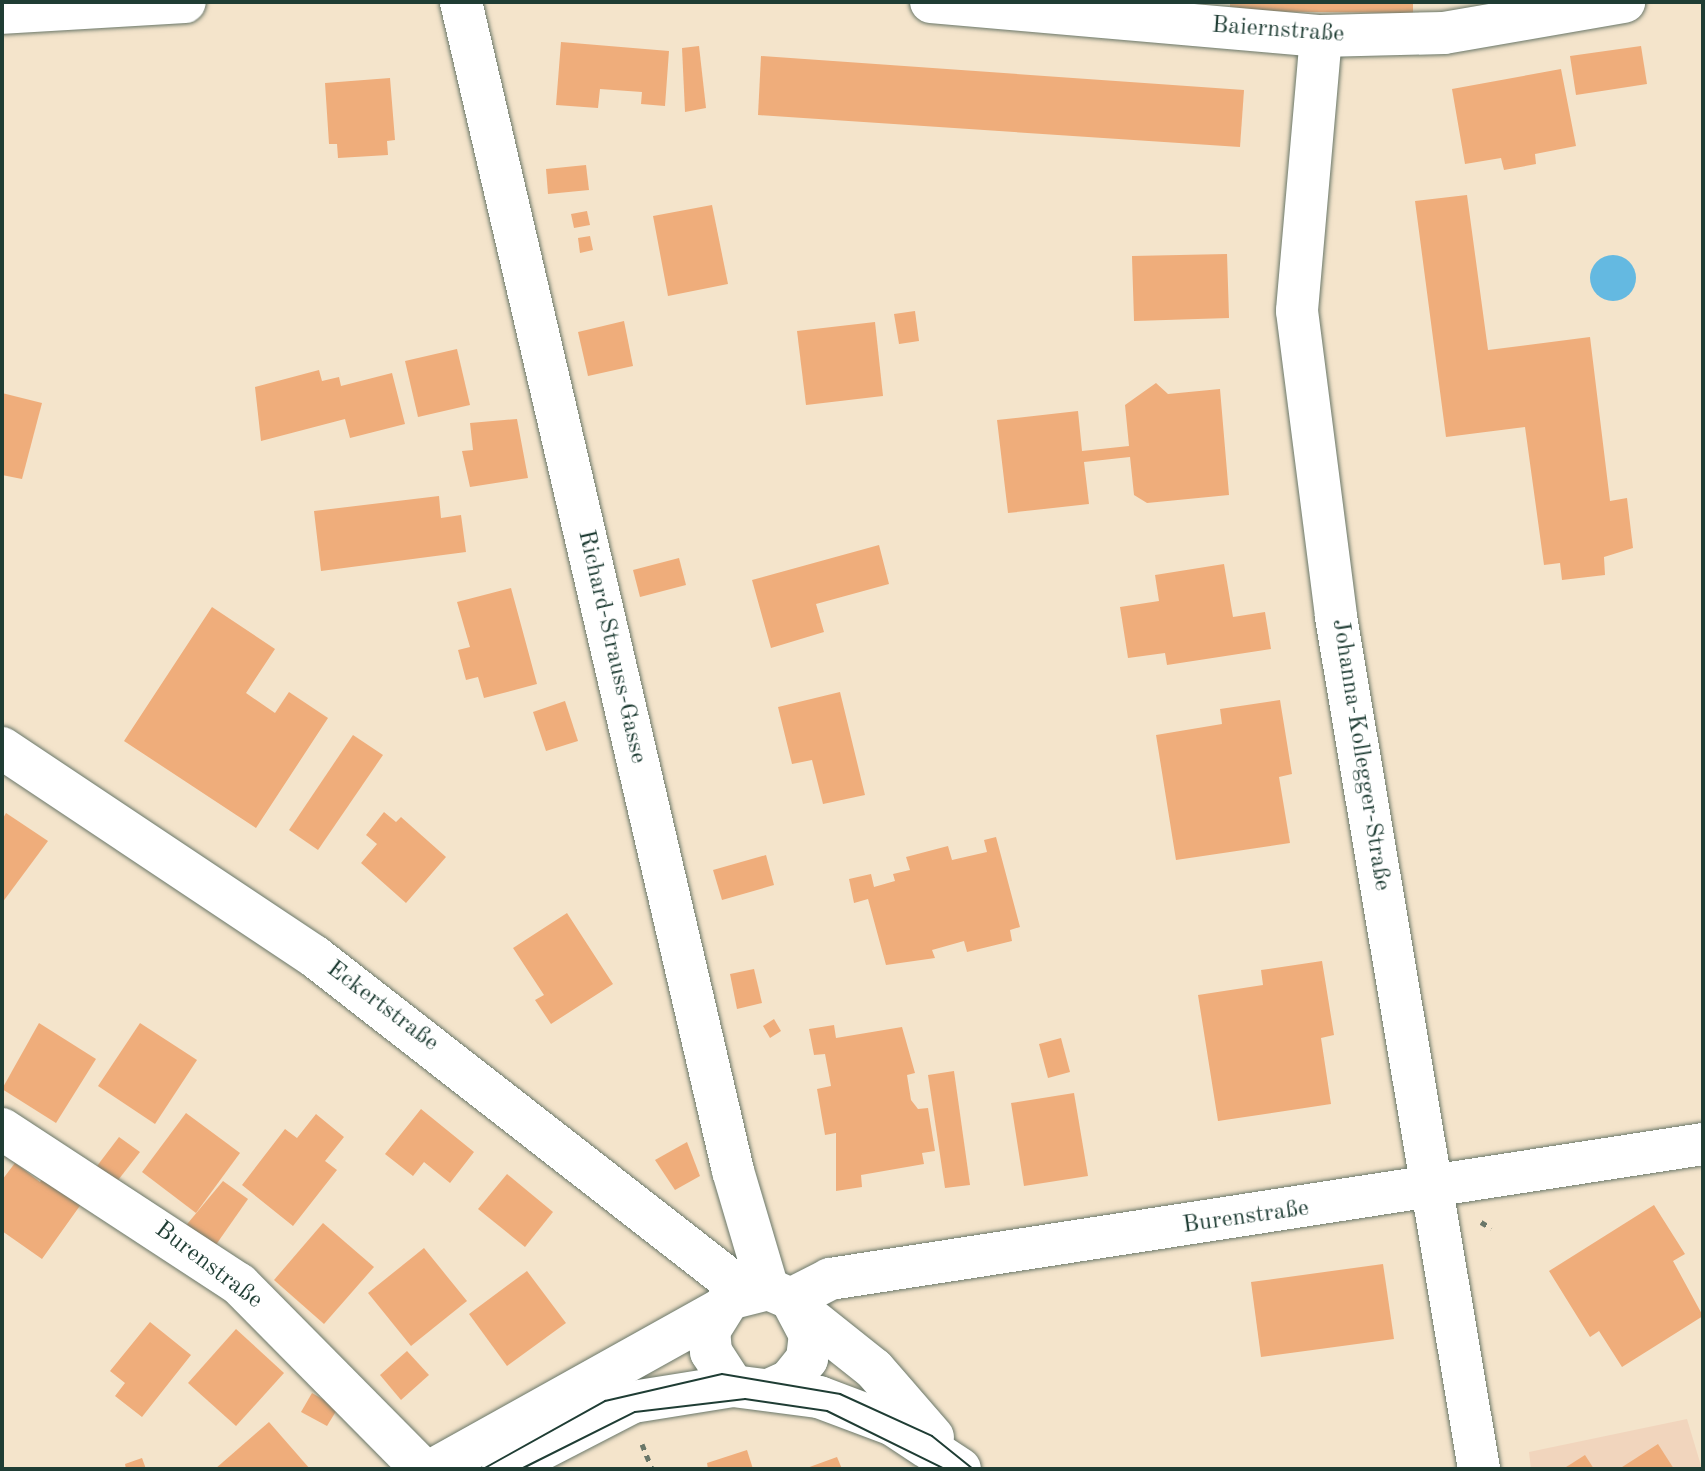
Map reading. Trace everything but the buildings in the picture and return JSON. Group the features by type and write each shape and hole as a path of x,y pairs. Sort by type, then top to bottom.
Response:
{"street":[{"path":"2,13 185,2"},
{"name":"Richard-Strauss-Gasse","path":"461,2 764,1300 810,1334 807,1359 752,1388"},
{"name":"Baiernstraße","path":"931,2 1321,36 1444,33 1624,2"},
{"name":"Johanna-Kollegger-Straße","path":"1321,36 1297,311 1336,617 1479,1469"},
{"name":"Eckertstraße","path":"2,748 314,956 764,1300 874,1369 957,1466"},
{"name":"Burenstraße","path":"2,1129 239,1284 422,1469"},
{"name":"Burenstraße","path":"434,1469 764,1300 830,1279 1430,1191 1703,1144"},
{"path":"752,1388 711,1352 764,1300"},
{"path":"503,1469 633,1402 752,1388"},
{"name":"Eckertstraße","path":"752,1388 819,1397 893,1425 957,1466"}],"path":[{"path":"640,1436 652,1469"}],"shaded area":[{"path":"1687,1419 1702,1469 1531,1469 1529,1452"}],"water":[{"path":"1613,255 1630,261 1636,278 1630,295 1613,301 1596,295 1590,278 1596,261"}],"tram line":[{"path":"483,1469 605,1401 722,1374 840,1394 932,1436 973,1469"},
{"path":"521,1469 635,1412 745,1399 827,1411 945,1469"}]}
